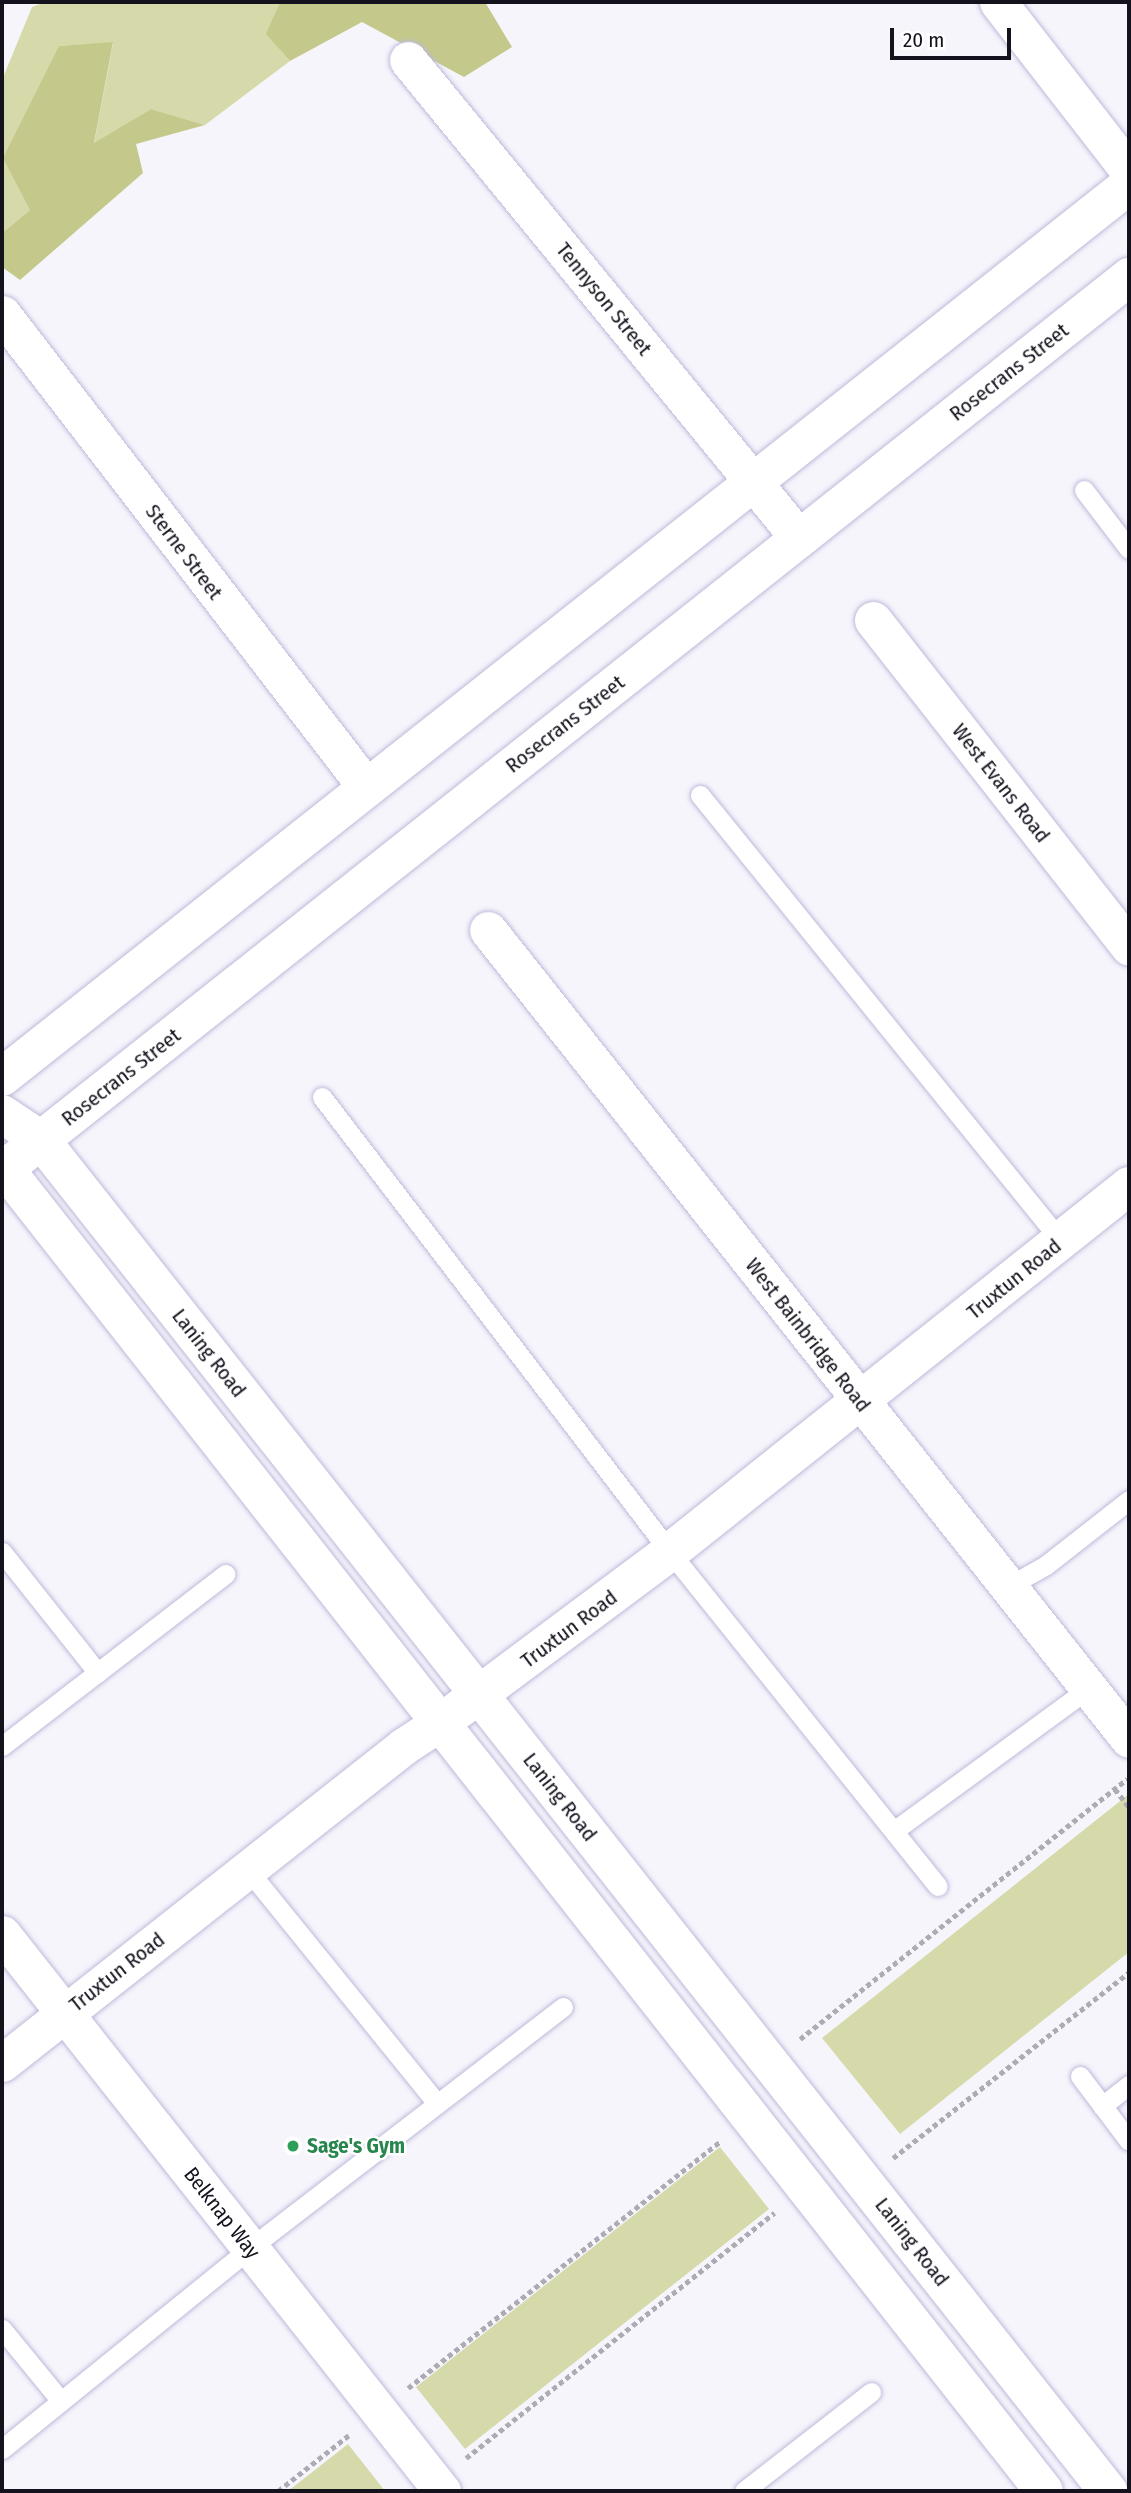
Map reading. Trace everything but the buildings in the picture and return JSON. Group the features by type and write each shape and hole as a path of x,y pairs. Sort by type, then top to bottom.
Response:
{"street":[{"path":"998,2 1129,171"},
{"name":"Tennyson Street","path":"408,60 799,538"},
{"path":"2,1077 1129,185"},
{"name":"Rosecrans Street","path":"2,1169 1129,277"},
{"name":"Sterne Street","path":"2,314 367,788"},
{"name":"West Evans Road","path":"873,620 1129,947"},
{"name":"West Bainbridge Road","path":"488,930 1129,1739"},
{"name":"Laning Road","path":"2,1114 41,1140 1108,2491"},
{"path":"2,1169 1044,2491"},
{"name":"Truxtun Road","path":"2,2063 439,1723 670,1552 862,1402 1129,1186"},
{"name":"Belknap Way","path":"2,1934 439,2487"}],"lane":[{"path":"1084,490 1129,549"},
{"path":"700,795 1060,1241"},
{"path":"322,1097 670,1552 938,1886"},
{"path":"1007,1587 1046,1564 1129,1500"},
{"path":"2,1552 98,1673"},
{"path":"2,1746 225,1574"},
{"path":"895,1830 1089,1688"},
{"path":"248,1870 438,2103"},
{"path":"2,2449 250,2248 563,2007"},
{"path":"1080,2076 1129,2141"},
{"path":"1102,2106 1129,2085"},
{"path":"2,2329 61,2401"},
{"path":"744,2491 871,2392"}],"path":[{"path":"793,2044 1129,1777"},
{"path":"1115,1789 1129,1807"},
{"path":"887,2163 1129,1972"},
{"path":"278,2491 720,2142"},
{"path":"439,2487 775,2212"}],"green space":[{"path":"45,2 280,2 267,34 290,61 205,125 151,109 94,144 113,43 59,46 30,210 2,233 2,80 32,7"},
{"path":"280,2 485,2 512,47 464,77 362,22 290,61 266,34"},
{"path":"113,42 94,143 151,109 205,125 136,144 143,173 20,280 2,267 2,233 30,210 3,158 59,46"},
{"path":"1129,1794 1129,1952 900,2134 822,2038"},
{"path":"720,2147 769,2209 465,2449 416,2387"},
{"path":"348,2444 385,2491 288,2491"}],"place":[{"name":"Sage's Gym","path":"293,2146"}]}
